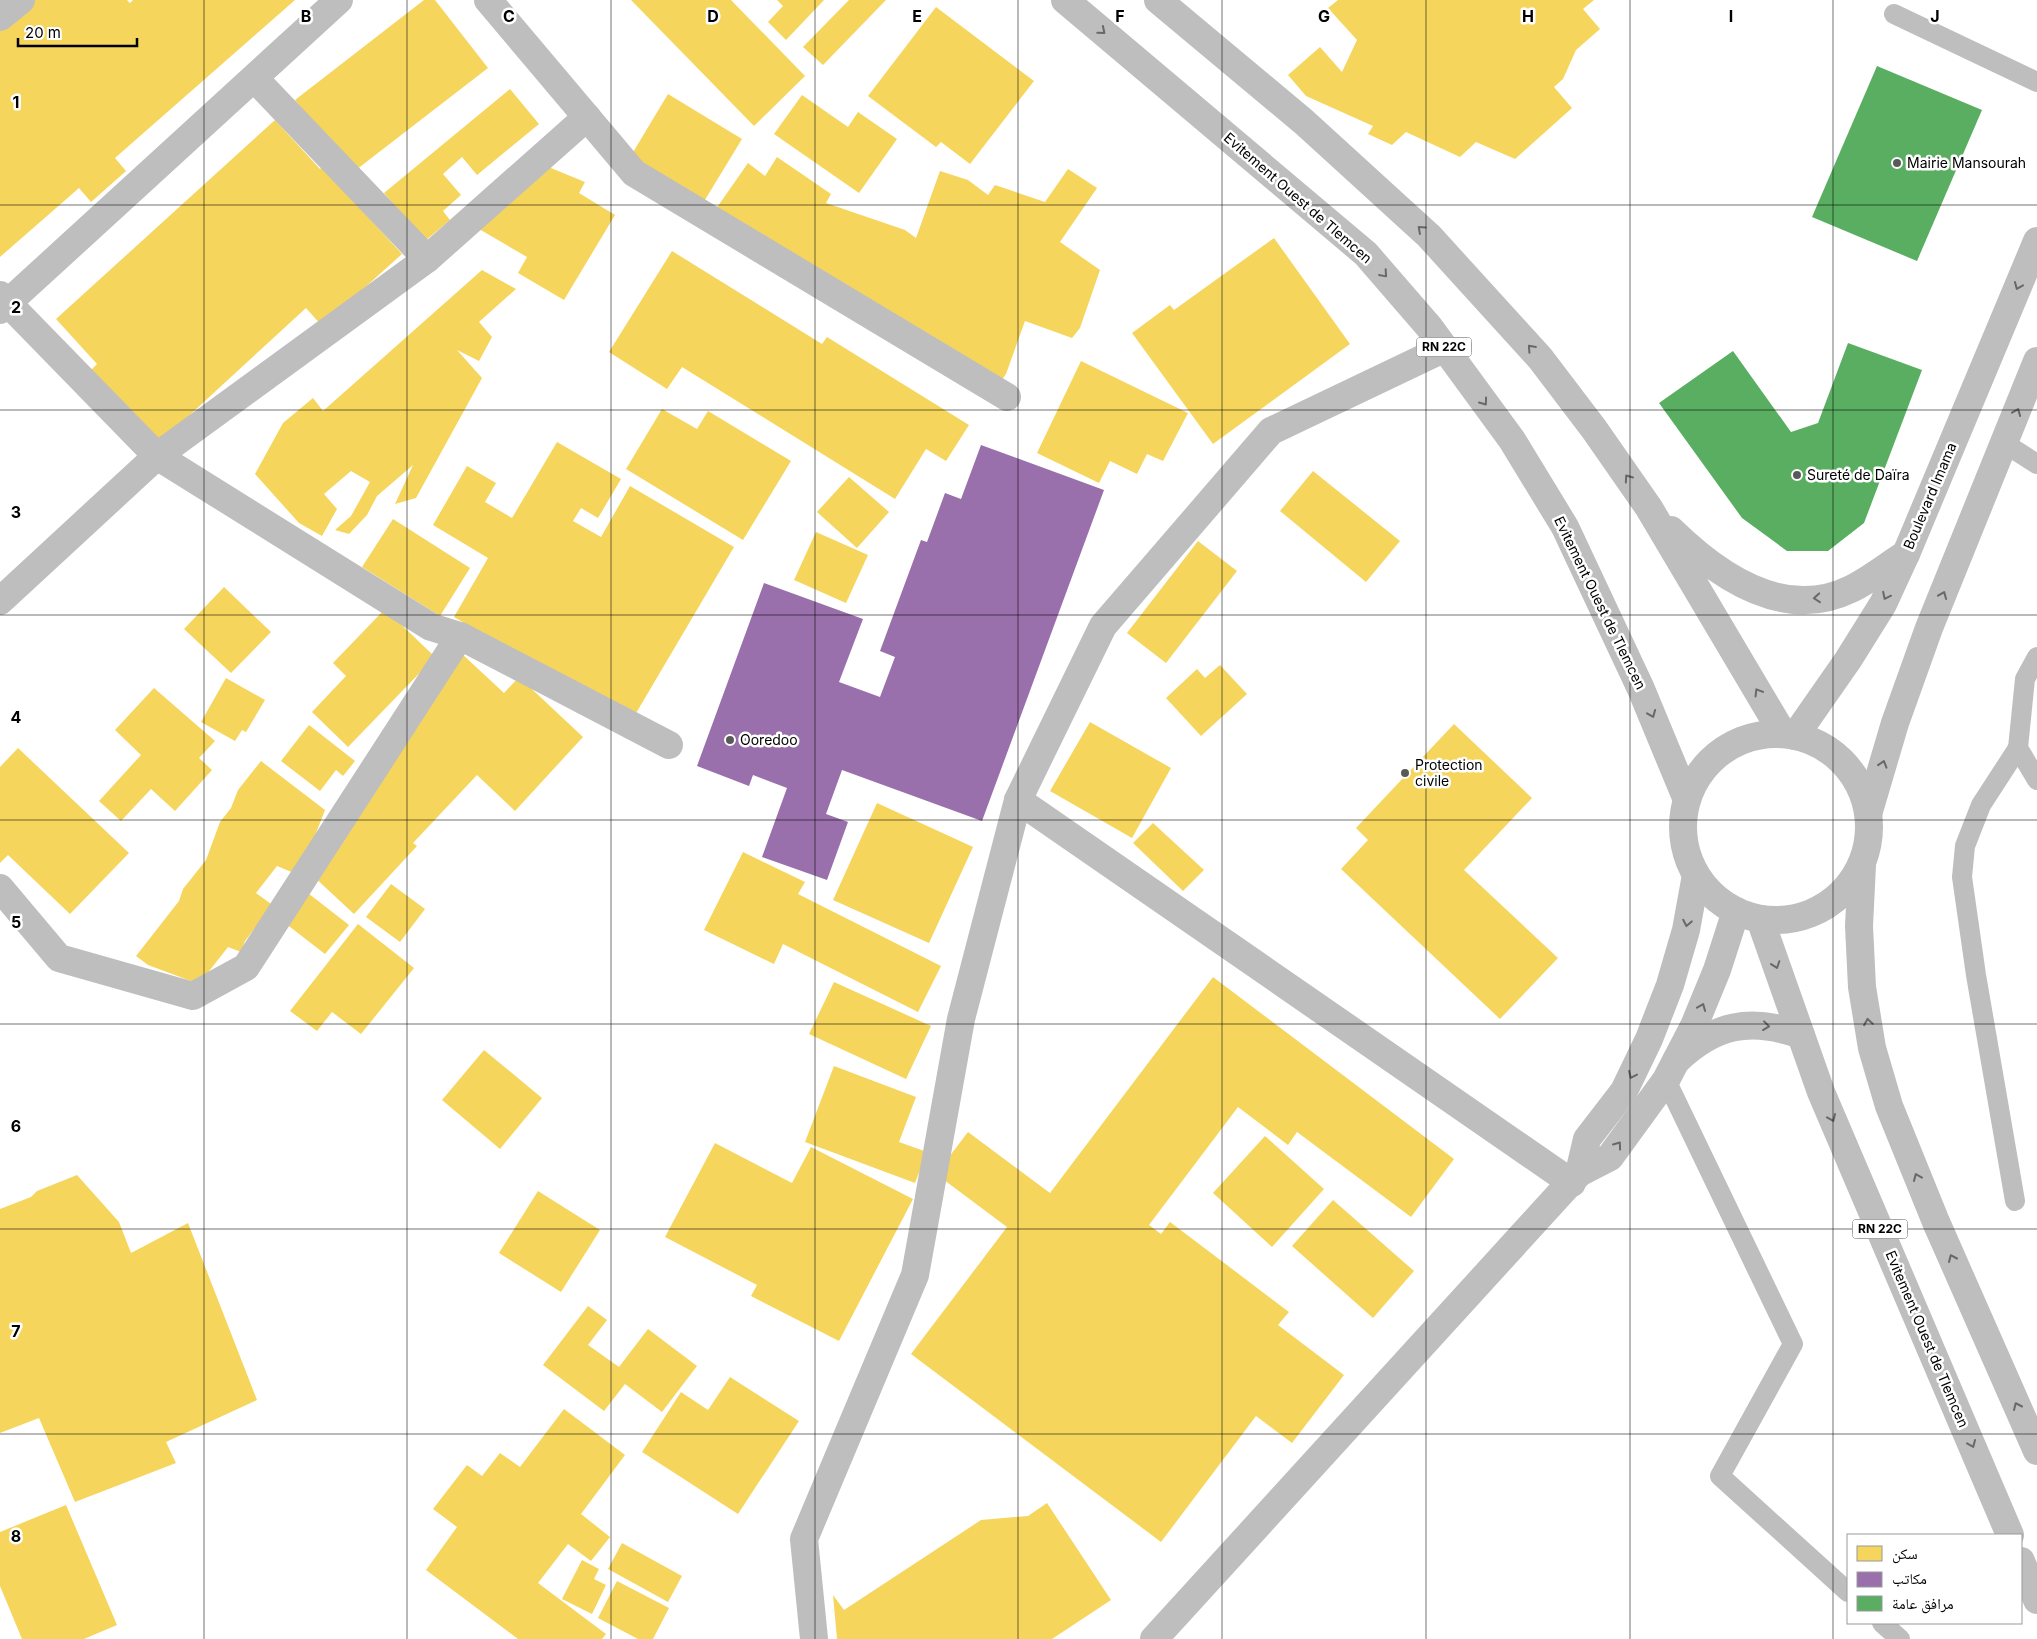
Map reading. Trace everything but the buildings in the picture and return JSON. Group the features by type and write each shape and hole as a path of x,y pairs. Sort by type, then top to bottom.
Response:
{"main road":[{"path":"0,17 21,0"},
{"path":"339,0 255,79 2,302 158,456 431,627 460,636 669,745"},
{"path":"488,0 634,173 1007,397"},
{"name":"Evitement Ouest de Tlemcen","path":"1065,0 1366,254 1430,328 1512,440 1565,527 1641,689 1687,800"},
{"path":"1158,0 1304,122 1428,236 1540,358 1594,429 1649,508 1789,735"},
{"path":"255,79 427,259"},
{"path":"0,601 158,456 427,259 587,117"},
{"name":"Boulevard Imama","path":"1789,735 1848,660 1882,604 1906,554 2037,241"},
{"path":"814,1639 804,1539 915,1275 961,1019 1018,800 1103,626 1271,431 1445,348"},
{"path":"2037,361 1929,628 1895,723 1869,811 1869,838 1862,865 1859,926 1862,987 1872,1048 1889,1106 1925,1197 2037,1451"},
{"path":"1649,508 1690,548 1727,575 1749,588 1774,597 1800,600 1826,598 1851,589 1906,554"},
{"path":"0,888 59,958 193,996 201,992 246,967 460,636"},
{"path":"1862,865 1837,898 1801,917 1748,915 1713,896 1696,875 1686,851 1683,825 1687,800 1698,777 1714,758 1735,744 1758,736 1789,735 1821,745 1844,762 1860,784 1869,811"},
{"path":"1018,800 1576,1178"},
{"path":"1576,1178 1587,1139 1624,1091 1670,985 1686,930 1696,875"},
{"path":"1671,1071 1694,1026 1718,970 1748,915"},
{"name":"Evitement Ouest de Tlemcen","path":"1748,915 1800,1035 1821,1092 2010,1534"},
{"path":"1154,1639 1576,1178 1610,1157 1671,1071 1692,1046 1705,1038 1734,1027 1757,1025 1779,1027 1800,1035"},
{"path":"2022,1563 2037,1600"}],"lane":[{"path":"1894,14 2037,82"},
{"path":"2004,443 2037,464"},
{"path":"2015,1201 1976,975 1962,877 1965,846 1981,805 2018,748 2025,679 2037,657"},
{"path":"2018,748 2037,780"},
{"path":"1671,1071 1793,1344 1720,1476 1847,1591"},
{"path":"1883,1624 1900,1639"}],"place":[{"name":"Mairie Mansourah","path":"1897,163"},
{"name":"Sureté de Daïra","path":"1797,475"},
{"name":"Ooredoo","path":"730,740"},
{"name":"Protection civile","path":"1405,773"}]}
